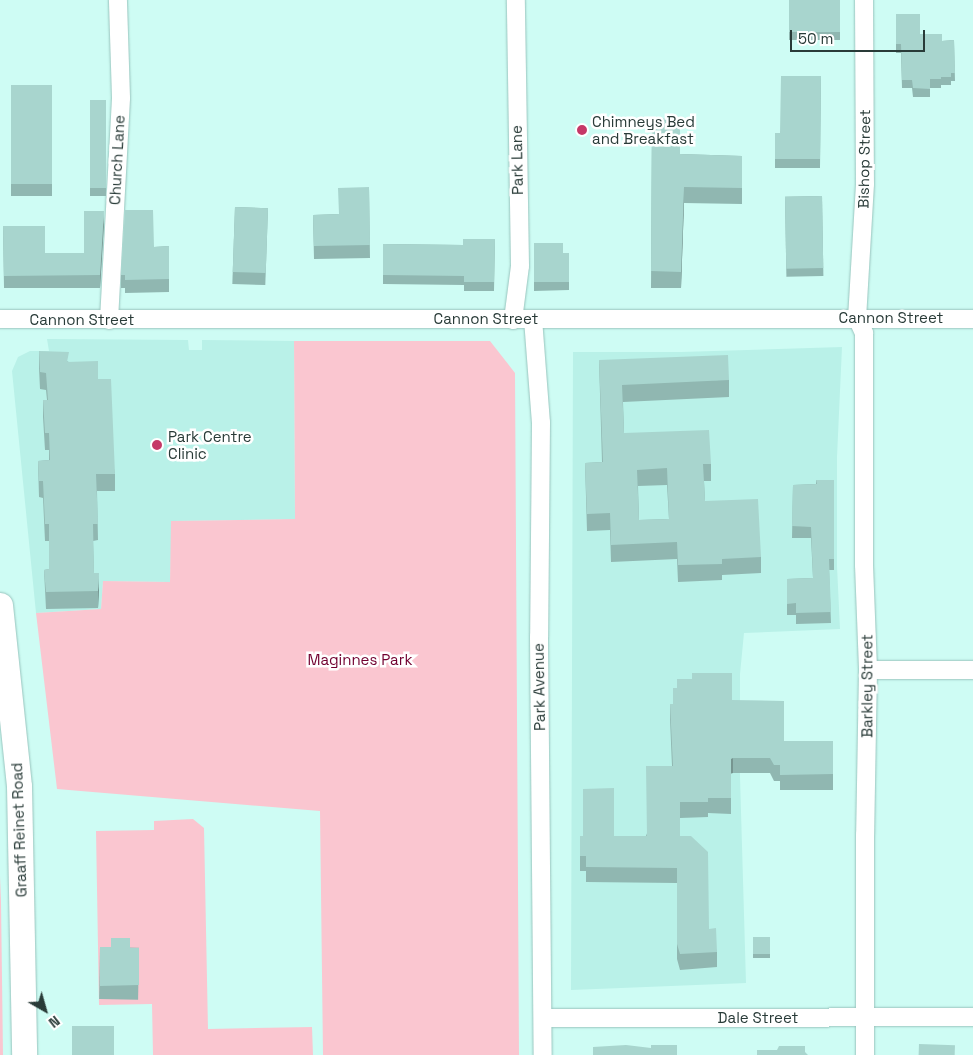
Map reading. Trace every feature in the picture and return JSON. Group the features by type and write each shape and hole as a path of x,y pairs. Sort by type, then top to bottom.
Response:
{"main road":[{"name":"Graaff Reinet Road","path":"0,605 19,786 24,1055"}],"street":[{"name":"Church Lane","path":"109,320 121,98 118,0"},
{"name":"Park Lane","path":"513,320 520,266 516,0"},
{"name":"Bishop Street","path":"857,318 865,184 864,0"},
{"name":"Barkley Street","path":"857,318 864,333 864,565 868,670 865,1055"},
{"name":"Cannon Street","path":"0,319 513,320 973,318"},
{"name":"Park Avenue","path":"533,319 541,423 539,637 542,1055"},
{"path":"868,670 973,670"},
{"name":"Dale Street","path":"543,1018 973,1017"}],"shaded area":[{"name":"Park Centre Clinic","path":"47,339 188,340 189,350 202,350 202,340 294,341 295,519 172,521 170,582 103,581 101,609 36,613 12,371 18,357 30,351 49,351"},
{"path":"842,347 837,457 837,566 840,629 744,633 740,674 740,777 746,983 571,990 573,352 681,352"}],"green space":[{"name":"Maginnes Park","path":"294,341 490,341 515,373 519,1055 323,1055 320,811 57,789 36,613 101,609 103,581 170,582 171,521 295,519"},
{"path":"193,819 204,828 208,1029 312,1027 313,1055 153,1055 152,1004 99,1005 96,831 154,830 154,821"},
{"path":"0,876 1,902 3,1055 0,1055"}],"building":[{"path":"789,0 840,0 840,32 789,32"},
{"path":"896,14 920,14 920,34 942,34 942,41 954,40 955,73 951,73 951,77 930,79 930,89 913,88 912,80 902,80 901,44 896,44"},
{"path":"781,76 821,76 820,159 775,159 775,133 780,133"},
{"path":"11,85 52,85 52,184 11,184"},
{"path":"90,100 106,100 106,188 90,188"},
{"path":"652,118 680,119 680,154 742,156 742,188 684,187 681,272 651,271"},
{"path":"369,187 370,245 314,246 313,215 339,214 338,188"},
{"path":"822,196 823,268 786,269 785,197"},
{"path":"235,207 268,208 266,273 233,272"},
{"path":"125,210 153,210 154,247 169,246 169,279 125,280 125,275 121,275"},
{"path":"84,211 104,211 100,275 4,276 3,226 45,226 45,253 84,253"},
{"path":"463,239 495,239 494,282 464,282 464,276 383,275 383,244 463,245"},
{"path":"534,243 563,243 563,253 569,253 569,282 534,282"},
{"path":"39,351 69,352 67,362 98,361 98,379 111,379 115,474 96,474 98,524 93,524 94,573 99,573 98,591 46,592 44,570 49,569 49,524 45,524 43,481 39,481 38,461 50,460 49,433 45,433 43,400 48,400 46,373 40,372"},
{"path":"728,355 729,380 622,385 624,433 709,430 711,464 703,464 705,501 758,499 761,557 722,559 722,564 678,565 677,542 611,545 610,513 587,514 585,463 603,462 599,360","holes":["667,468 669,519 639,520 637,470"]},
{"path":"816,480 834,480 834,559 829,559 831,612 796,613 796,603 787,604 787,579 813,578 811,527 792,526 793,485 817,484"},
{"path":"692,673 732,673 732,700 784,701 784,741 833,741 833,774 780,775 780,765 774,765 770,758 733,758 731,759 731,798 708,798 708,802 680,802 680,836 691,836 708,852 709,929 716,928 717,952 680,954 677,944 677,868 586,867 586,856 580,856 580,836 583,836 583,789 614,788 614,836 647,836 646,766 673,766 670,704 673,704 673,688 677,688 677,679 692,679"},
{"path":"753,937 770,937 770,954 753,954"},
{"path":"111,938 130,938 130,948 139,948 139,985 100,986 100,947 111,947"},
{"path":"72,1026 114,1026 114,1055 72,1055"},
{"path":"919,1044 955,1045 955,1055 919,1055"},
{"path":"626,1045 651,1048 651,1045 677,1045 677,1055 593,1055 593,1047"},
{"path":"779,1046 805,1046 805,1052 808,1055 757,1055 757,1050 777,1050"}],"place":[{"name":"Chimneys Bed and Breakfast","path":"582,130"},
{"name":"Park Centre Clinic","path":"157,445"}]}
